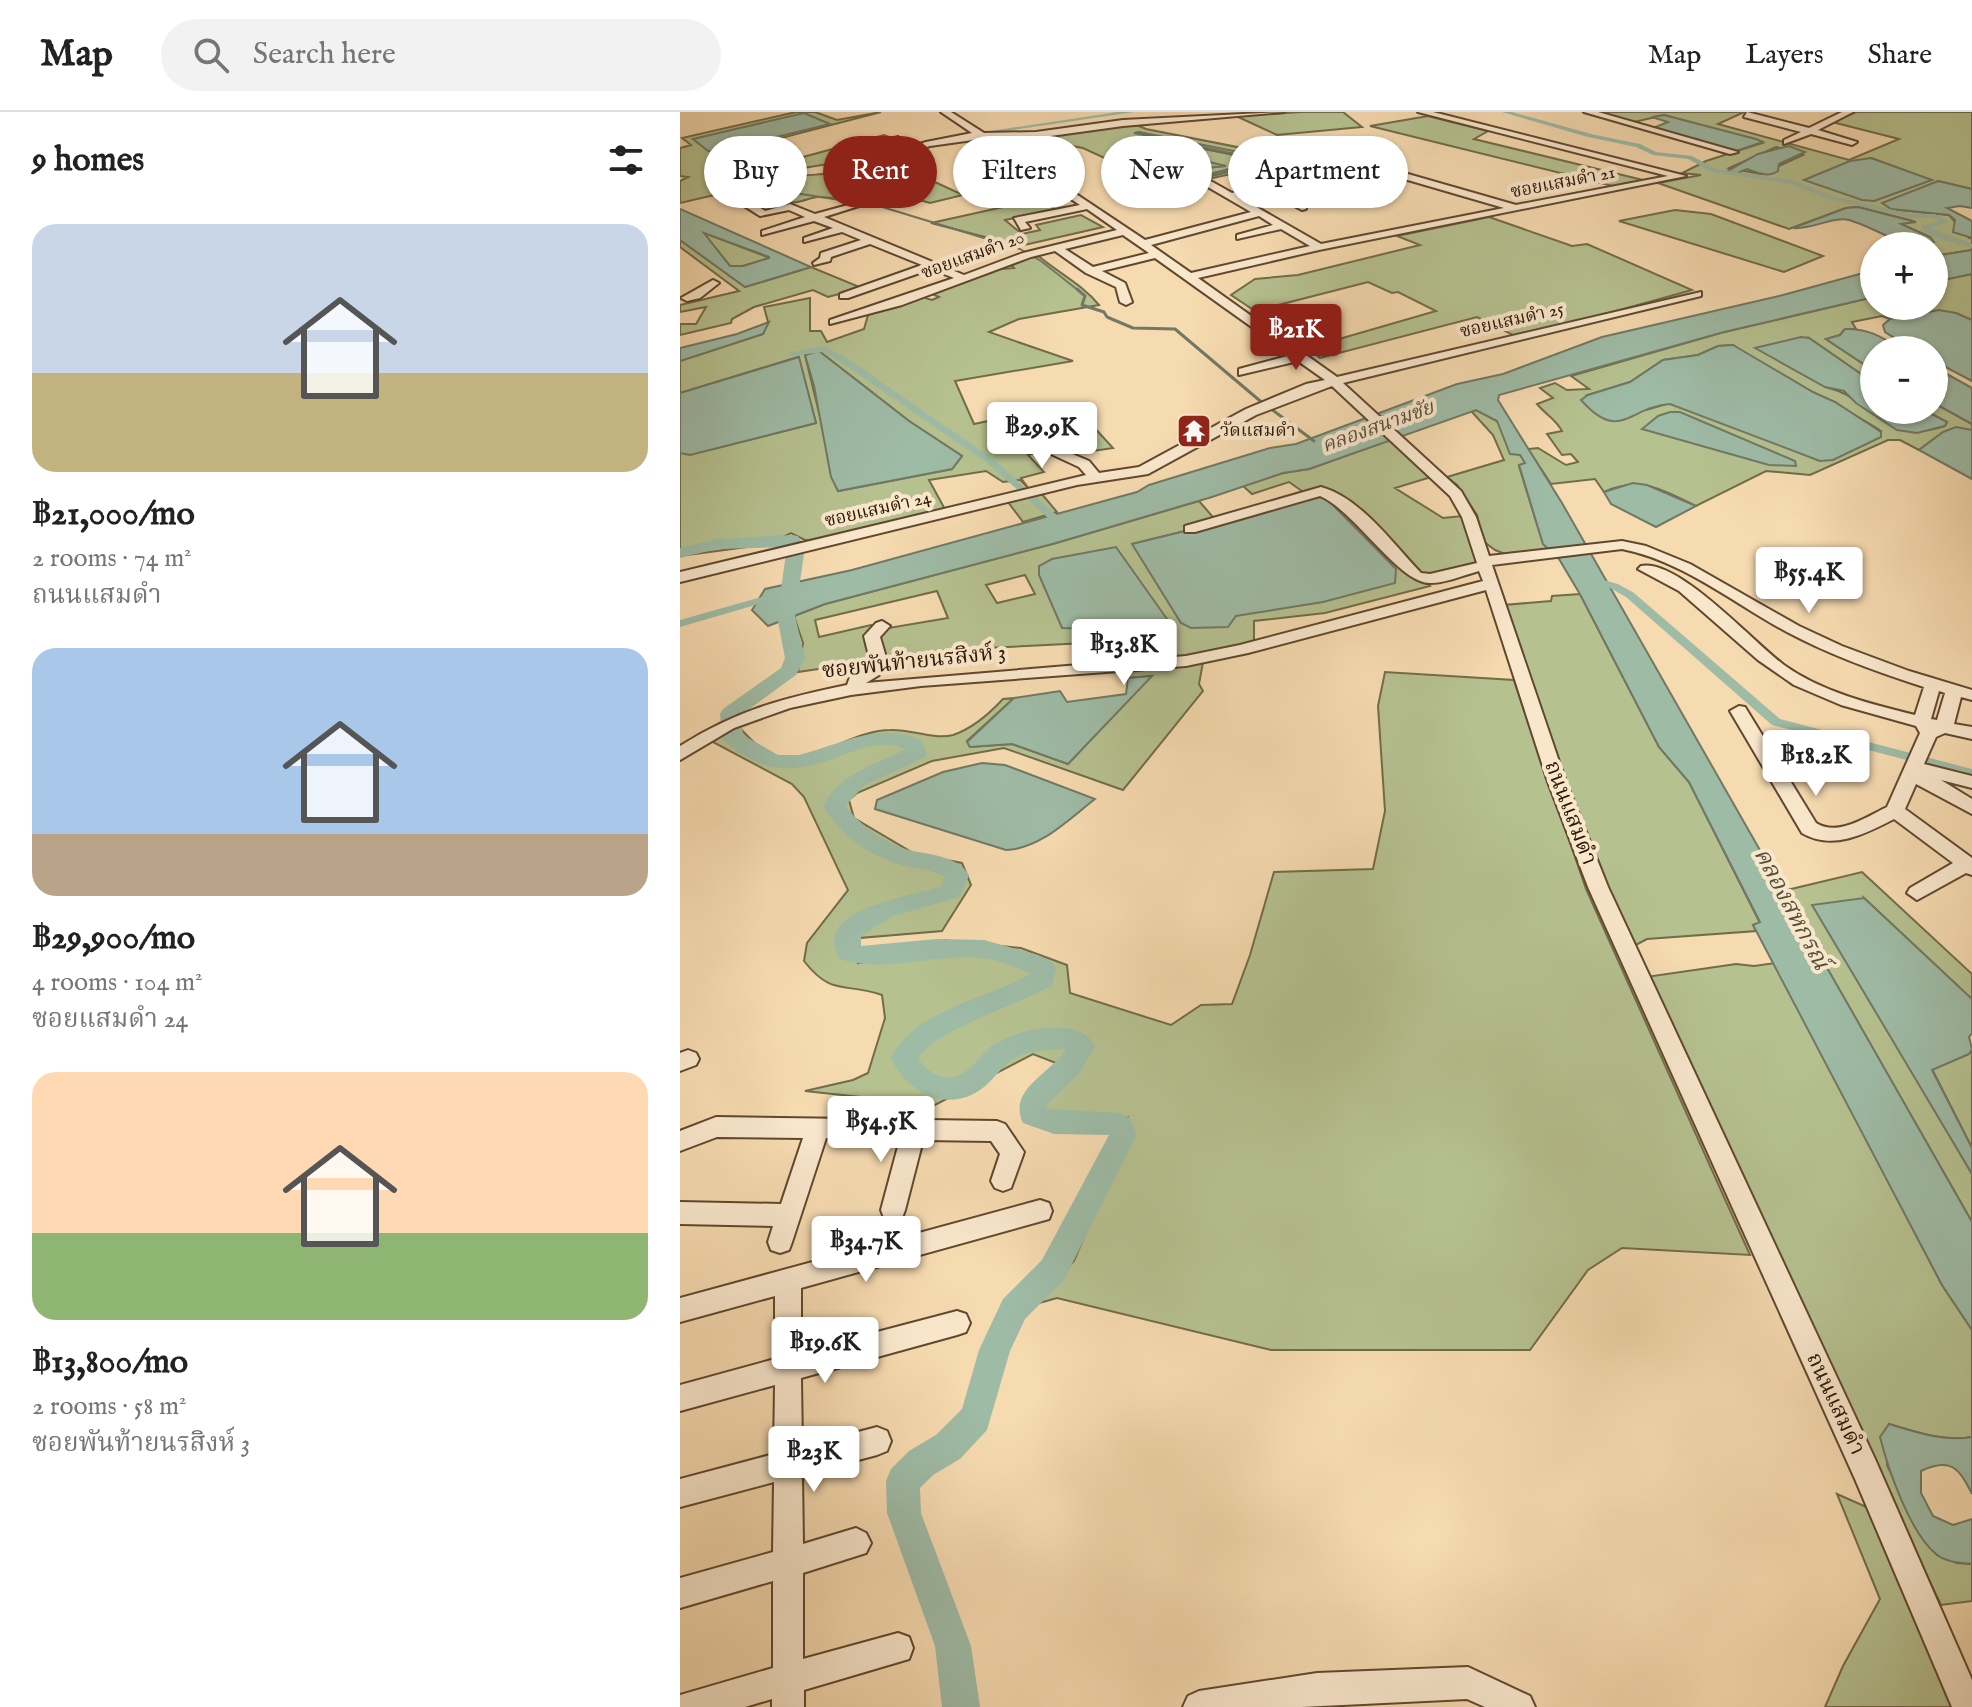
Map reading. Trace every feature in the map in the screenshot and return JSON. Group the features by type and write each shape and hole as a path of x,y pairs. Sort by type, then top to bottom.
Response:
{"street":[{"name":"ถนนแสมดำ","path":"945,112 954,124 978,135"},
{"path":"937,143 978,135 1036,135 1123,123 1280,112"},
{"name":"ซอยแสมดำ 21","path":"1190,277 1319,247 1681,176 1422,112"},
{"path":"1588,112 1733,152"},
{"path":"1751,126 1787,112"},
{"path":"1787,142 1849,112"},
{"path":"1747,115 1858,138 1831,152"},
{"path":"1408,177 1517,208"},
{"path":"807,202 821,202"},
{"name":"ถนนแสมดำ","path":"1085,203 1334,380 1456,494 1469,517 1557,782 1598,887 1635,974 1865,1469 1968,1707"},
{"path":"1025,228 1018,220 1089,206"},
{"path":"751,208 758,216 775,208"},
{"path":"799,208 963,278"},
{"path":"766,233 843,208"},
{"path":"1251,208 1319,247"},
{"path":"1143,244 1260,213"},
{"path":"1241,237 1282,226"},
{"path":"808,240 843,228"},
{"name":"ซอยแสมดำ 20","path":"834,322 885,307 1030,254 1125,231"},
{"path":"818,263 826,259 825,255 871,240"},
{"path":"1056,247 1090,271 1121,285 1126,302"},
{"path":"1074,260 1091,253"},
{"path":"1090,271 1158,254"},
{"path":"844,296 932,265"},
{"path":"688,298 696,296 713,283"},
{"name":"ซอยแสมดำ 25","path":"1334,380 1520,339 1697,294"},
{"path":"1321,370 1499,330"},
{"path":"1243,372 1301,356"},
{"name":"ซอยแสมดำ 24","path":"680,577 1095,478 1143,471 1267,404 1334,380"},
{"path":"1056,451 1084,464 1095,478"},
{"path":"1190,529 1321,491 1330,493 1347,508 1419,578 1487,570 1548,554 1609,548 1648,551 1669,559 1817,641 1933,684 1972,695"},
{"path":"1646,569 1672,578 1692,591 1737,636 1783,672 1803,683 1930,732 1972,733"},
{"name":"ซอยพันท้ายนรสิงห์ 3","path":"680,754 711,733 782,705 854,689 1185,661 1487,570"},
{"path":"854,689 856,681 877,670 881,664 872,636 882,626"},
{"path":"1930,732 1933,684"},
{"path":"1739,711 1813,832 1827,836 1848,831 1895,811 1930,732 1954,690"},
{"path":"1915,771 1944,782 1972,782"},
{"path":"1944,782 1972,808"},
{"path":"1895,811 1969,866 1917,893"},
{"path":"680,1141 716,1127 997,1131 1012,1152 1003,1181"},
{"path":"780,1242 818,1128"},
{"path":"893,1210 914,1129"},
{"path":"680,1310 1040,1211"},
{"path":"680,1213 789,1215"},
{"path":"788,1281 788,1693"},
{"path":"680,1398 957,1323"},
{"path":"680,1493 877,1441"},
{"path":"680,1593 856,1543"},
{"path":"690,1707 788,1693 898,1648"},
{"path":"1199,1707 1468,1683 1519,1707"}],"green space":[{"path":"796,112 815,112 837,120 881,112 789,136 704,136 704,197 680,203 680,181 688,177 680,176 680,148 691,145 682,138"},
{"path":"1343,112 1362,127 1277,135 1236,116"},
{"path":"1594,112 1744,112 1718,124 1849,160 1899,139 1832,122 1856,112 1972,112 1972,189 1938,181 1891,209 1949,215 1972,238 1972,250 1948,254 1948,232 1919,232 1901,224 1913,221 1858,207 1846,208 1789,229 1658,183 1701,175 1682,173 1706,161 1762,143 1664,115 1630,123","holes":["1776,147 1803,155 1761,174 1729,168","1871,158 1930,180 1874,201 1805,180"]},
{"path":"1428,116 1488,131 1474,139 1647,181 1613,186 1370,126"},
{"path":"1132,123 1181,136 1138,132 1149,136 1101,136 1101,156 1085,149 1085,136 1032,136"},
{"path":"1212,142 1228,145 1228,150 1212,147"},
{"path":"1212,151 1228,154 1228,170 1212,174 1212,167 1225,166 1212,163"},
{"path":"823,152 823,165 807,167 807,156"},
{"path":"1228,172 1228,175 1212,178"},
{"path":"823,174 823,197 807,199 807,175"},
{"path":"937,183 953,190 953,197 937,201"},
{"path":"999,208 1054,208 1005,220 1022,234 1040,230 1036,225 1081,215 1103,227 1020,246 931,223"},
{"path":"1675,210 1711,214 1823,256 1784,272 1619,221"},
{"path":"1489,217 1572,246 1587,244 1692,290 1519,338 1477,317 1320,358 1308,348 1436,311 1398,292 1392,293 1368,282 1255,311 1231,295 1255,279 1298,275 1420,245 1397,236"},
{"path":"702,232 770,258 743,266 730,266"},
{"path":"680,240 745,287 811,267 862,288 828,297 813,290 754,307 732,319 731,323 680,335 680,324 696,324 706,307 680,312 680,305 739,291 680,247"},
{"path":"1036,254 1077,284 1099,305 1019,319 989,332 1073,361 955,381 974,424 1029,412 1039,424 1082,414 1113,448 1093,451 1082,440 1028,455 1044,472 1021,478 1029,489 1020,480 1003,482 986,471 929,480 947,513 821,542 805,540 791,533 769,544 680,556 680,453 713,449 816,423 798,357 680,393 680,361 763,334 768,322 764,307 810,298 810,331 821,331 827,342 864,329 868,315 922,297 932,300 939,297 930,293 991,270 1014,268 1009,262","holes":["819,351 909,421 962,456 952,469 838,491 805,355"]},
{"path":"1969,274 1972,276 1972,320 1948,313 1948,279"},
{"path":"1860,300 1862,320 1852,322 1856,329 1845,329 1840,335 1826,339 1860,362 1860,373 1809,338 1825,387 1860,404 1860,419 1733,345 1718,346 1698,355 1663,360 1630,382 1588,395 1646,410 1670,403 1820,461 1881,431 1869,424 1889,424 1906,430 1923,431 1948,424 1948,411 1972,424 1972,430 1950,431 1919,450 1900,440 1888,440 1810,475 1766,471 1696,506 1662,490 1641,485 1617,487 1604,492 1595,479 1551,484 1528,449 1538,448 1566,465 1578,462 1571,454 1562,455 1547,434 1562,431 1537,404 1553,398 1540,388 1555,383 1567,390 1589,389 1571,376 1724,332"},
{"path":"1476,410 1497,421 1526,463 1519,466 1543,544 1549,549 1505,554 1495,550 1483,541 1477,515 1457,485 1447,477 1504,460 1493,435 1472,412"},
{"path":"1390,440 1431,477 1395,488 1443,518 1462,516 1479,563 1421,577 1430,586 1325,613 1254,621 1254,641 1221,650 1148,661 1139,635 1087,634 1086,643 946,650 798,672 803,643 794,616 825,604 1056,543 1199,501 1218,523 1133,544 1181,623 1309,496 1289,482 1252,494 1243,486 1283,473 1309,469","holes":["1025,575 1035,594 997,603 986,585","937,591 948,618 883,629 871,625 819,637 815,620"]},
{"path":"1041,493 1057,512 1023,522 1008,502"},
{"path":"1580,594 1659,747 1689,782 1760,923 1753,925 1756,931 1647,939 1632,947 1584,839 1504,605 1551,601 1552,596"},
{"path":"1203,662 1199,684 1203,691 1123,790 1004,748 932,761 857,793 849,800 854,818 915,854 962,863 971,885 942,931 860,938 858,963 944,951 944,940 1021,948 1067,965 1070,993 1171,1025 1201,1005 1232,1004 1274,872 1373,869 1385,811 1378,706 1385,672 1514,680 1586,889 1750,1255 1622,1248 1588,1270 1530,1350 1271,1350 1057,1298 1032,1305 1074,1261 1130,1137 1128,1117 1056,1118 1042,1115 1045,1094 1074,1070 1033,1054 935,1105 805,1091 853,1080 868,1073 885,1018 882,995 831,984 804,961 807,943 848,890 804,797 792,784 711,741 739,727 759,747 784,758 811,754 877,731 953,735 980,720 1003,699 1014,698 967,741 970,747 1012,744 1068,764 1150,676 1128,678 1128,672"},
{"path":"1862,872 1972,974 1972,999 1864,898 1913,1070 1972,1174 1972,1222 1783,891"},
{"path":"1775,963 1942,1285 1972,1330 1972,1437 1941,1437 1889,1424 1887,1465 1920,1534 1937,1555 1957,1563 1972,1564 1972,1601 1941,1605 1803,1318 1646,977 1736,964 1754,966"},
{"path":"1972,1049 1972,1148 1932,1069 1969,1054"},
{"path":"1837,1494 1871,1509 1957,1707 1825,1707 1843,1666 1880,1599"}],"water":[{"path":"804,113 830,124 781,136 706,136"},
{"path":"1664,115 1763,142 1736,151 1653,128 1668,122 1652,117"},
{"path":"704,136 704,148 693,139"},
{"path":"1789,146 1805,152 1779,164 1778,171 1774,173 1763,174 1747,169 1738,173 1726,172 1758,154"},
{"path":"1871,158 1932,180 1874,201 1862,200 1804,180 1850,161"},
{"path":"1938,181 1972,189 1972,208 1947,208 1972,221 1972,238 1953,232 1955,220 1949,215 1891,209 1882,203"},
{"path":"1858,207 1916,222 1901,224 1919,232 1878,232 1843,219 1793,228 1846,208"},
{"path":"680,209 811,267 745,287 680,240","holes":["704,233 769,257 743,266 730,266"]},
{"path":"1972,250 1972,274 1948,279 1948,254"},
{"path":"1860,274 1860,300 1724,332 1499,395 1498,400 1562,503 1972,1222 1972,1330 1942,1285 1753,925 1760,922 1689,782 1659,747 1581,596 1559,559 1543,544 1519,465 1525,463 1520,455 1510,454 1497,421 1476,410 1309,469 1283,473 1056,543 825,604 768,626 752,610 765,589 852,570 1137,492 1149,485 1270,448 1296,444 1457,384 1503,374 1602,337"},
{"path":"1948,312 1972,320 1972,381 1948,368 1948,336 1891,336 1885,332 1883,325 1889,320 1948,320"},
{"path":"769,322 763,334 680,361 680,348 737,334"},
{"path":"1845,329 1854,329 1878,336 1860,336 1860,362 1826,339 1840,335"},
{"path":"1801,337 1809,338 1860,373 1860,406 1844,391 1825,387 1755,348"},
{"path":"1733,345 1835,402 1860,418 1860,424 1869,424 1881,432 1881,437 1833,460 1820,461 1670,404 1616,421 1594,413 1581,400 1630,382 1663,360 1698,355 1718,346"},
{"path":"819,351 909,421 962,456 952,469 838,491 831,477 805,355"},
{"path":"799,357 816,423 690,455 680,453 680,393"},
{"path":"1948,375 1972,388 1972,424 1948,411"},
{"path":"1680,412 1795,461 1796,466 1769,465 1642,429 1658,416"},
{"path":"1888,424 1946,424 1917,433 1897,430"},
{"path":"1956,427 1972,430 1972,479 1919,450 1943,432"},
{"path":"1633,483 1647,485 1696,506 1656,527 1611,504 1604,492"},
{"path":"1309,496 1326,498 1396,569 1395,583 1323,602 1236,616 1228,627 1191,628 1181,623 1132,544 1218,523"},
{"path":"1116,547 1167,619 1168,627 1152,631 1062,628 1039,575 1039,566 1052,559"},
{"path":"1152,676 1068,764 1012,744 970,747 967,742 1014,698 1060,691 1067,702 1126,694 1128,678"},
{"path":"982,763 1005,765 1095,799 1042,839 1006,850 875,809 877,800 943,772"},
{"path":"1864,898 1972,999 1972,1033 1969,1037 1972,1049 1969,1054 1932,1070 1972,1148 1972,1174 1812,905"},
{"path":"1889,1424 1941,1437 1972,1437 1972,1494 1963,1477 1947,1465 1921,1471 1921,1493 1933,1516 1953,1525 1972,1519 1972,1564 1940,1557 1917,1531 1894,1483 1880,1437"}],"waterway":[{"path":"993,131 1131,112"},
{"path":"1505,112 1590,136 1638,145 1655,154 1690,157 1714,171 1792,182 1831,198 1911,216 1935,216 1945,222 1925,228 1972,246"},
{"path":"807,195 879,206 1020,249 1041,261 1079,291"},
{"name":"คลองสนามชัย","path":"1077,289 1085,296 1082,305 1104,312 1107,317 1133,328 1175,329 1259,400 1314,441"},
{"path":"792,353 824,349 845,361 990,461 1023,490"},
{"path":"1031,497 1056,520"},
{"path":"680,553 716,544 792,540 796,547 786,616 795,658 789,671 730,714 733,738 764,757 784,763 816,758 887,738 902,739 915,746 916,753 848,787 834,806 859,834 875,845 900,856 935,863 957,875 952,891 875,913 849,933 848,952 876,956 922,949 984,949 1015,956 1043,969 1043,978 1022,991 950,1021 915,1041 904,1058 908,1067 923,1081 951,1089 971,1082 1009,1049 1071,1038 1082,1046 1070,1066 1033,1100 1033,1115 1054,1122 1119,1125 1123,1134 1053,1270 1014,1309 995,1350 975,1418 948,1447 921,1463 903,1481 904,1513 953,1646 961,1707"},
{"path":"1592,580 1614,586 1630,595 1776,722 1972,773"},
{"path":"680,624 775,596"}],"place":[{"name":"วัดแสมดำ","path":"1194,431"}],"water label":[{"name":"คลองสหกรณ์","path":"1791,909"}]}
